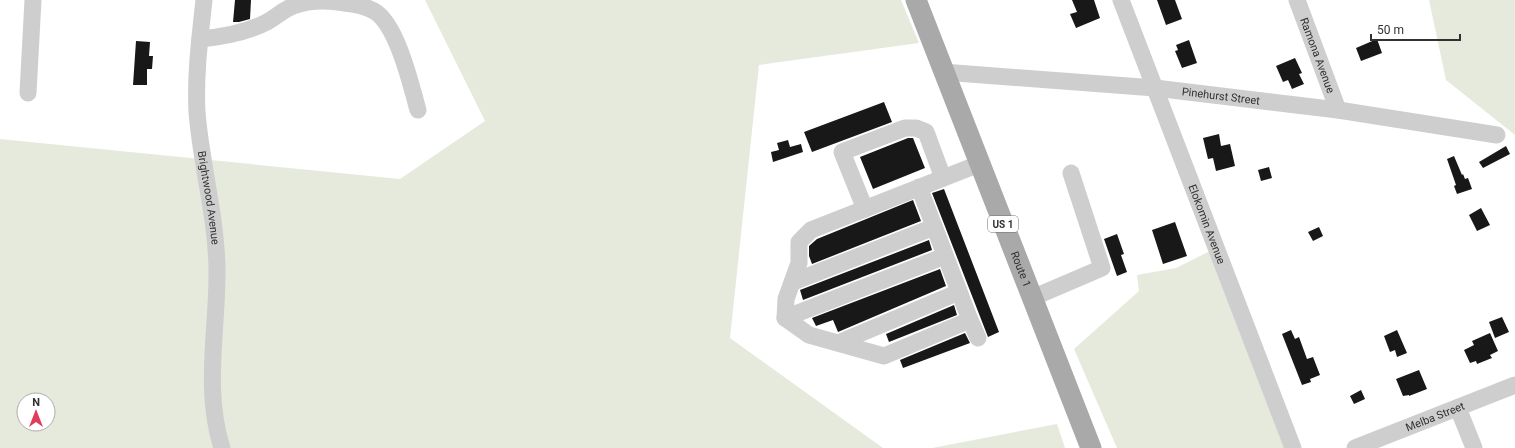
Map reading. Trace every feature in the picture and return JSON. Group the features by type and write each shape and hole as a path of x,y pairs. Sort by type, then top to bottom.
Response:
{"main road":[{"name":"Route 1","path":"916,0 1091,448"}],"street":[{"path":"28,93 33,0"},
{"name":"Brightwood Avenue","path":"204,0 197,88 198,113 215,237 217,268 212,396 214,414 222,448"},
{"path":"200,39 224,37 244,32 266,23 281,12 302,3 331,0 353,4 374,11 395,37 418,110"},
{"name":"Elokomin Avenue","path":"1121,0 1293,448"},
{"name":"Ramona Avenue","path":"1298,0 1338,110"},
{"name":"Pinehurst Street","path":"943,72 1155,88 1338,110 1497,135"},
{"path":"865,209 842,152 905,128 922,129 926,132 943,178"},
{"path":"785,318 786,299 799,263 799,242 811,230 979,164"},
{"path":"1032,298 1102,268 1071,173"},
{"path":"919,187 978,338"},
{"path":"793,282 934,228"},
{"path":"785,318 945,256"},
{"path":"838,343 959,292"},
{"path":"785,318 809,336 884,356 970,320"},
{"name":"Melba Street","path":"1355,448 1515,386"},
{"path":"1458,408 1474,448"}],"shaded area":[{"path":"425,0 901,0 919,43 759,65 730,338 883,448 0,448 0,139 400,179 485,121"},
{"path":"1429,0 1515,0 1515,135 1446,80"},
{"path":"1210,251 1285,448 1117,448 1074,349 1139,291 1137,275 1176,268"},
{"path":"1057,424 1065,448 932,448"}],"building":[{"path":"235,0 251,0 250,19 233,22"},
{"path":"1072,0 1094,0 1100,18 1076,28 1070,14 1077,12"},
{"path":"1157,0 1175,0 1182,19 1166,25"},
{"path":"1377,39 1382,53 1361,61 1356,48"},
{"path":"1189,40 1197,63 1182,68 1175,51 1178,50 1176,45"},
{"path":"136,41 150,42 149,56 153,56 152,69 147,69 147,85 133,85"},
{"path":"1295,58 1302,73 1299,74 1304,84 1292,89 1288,80 1283,82 1276,66"},
{"path":"884,102 892,122 812,152 804,132"},
{"path":"1219,134 1221,146 1230,144 1235,166 1216,171 1213,158 1208,159 1203,138"},
{"path":"908,138 913,138 925,168 873,189 860,157"},
{"path":"788,140 790,147 801,144 803,152 773,162 771,152 779,150 777,143"},
{"path":"1506,146 1510,154 1483,168 1479,162"},
{"path":"1454,156 1462,175 1463,174 1465,179 1468,178 1472,189 1457,194 1454,186 1456,185 1447,159"},
{"path":"1269,167 1272,178 1261,181 1258,170"},
{"path":"944,189 999,332 988,337 932,193"},
{"path":"913,200 921,221 812,264 809,256 809,246 817,239"},
{"path":"1481,208 1490,225 1477,231 1469,215"},
{"path":"1175,222 1187,256 1163,264 1152,230"},
{"path":"1319,227 1323,236 1313,241 1308,232"},
{"path":"1117,234 1124,254 1121,255 1127,272 1117,276 1104,239"},
{"path":"929,240 932,250 803,300 800,290"},
{"path":"940,269 946,286 838,332 833,320 816,326 812,318"},
{"path":"954,305 957,315 889,342 886,334"},
{"path":"1502,317 1509,332 1495,338 1489,322"},
{"path":"1291,330 1295,339 1299,337 1307,359 1313,357 1320,375 1310,379 1311,382 1302,385 1282,334"},
{"path":"1397,330 1407,353 1397,357 1395,350 1390,352 1384,336"},
{"path":"965,333 970,343 903,368 900,360"},
{"path":"1490,333 1498,351 1490,355 1492,358 1477,364 1476,361 1470,363 1464,350 1474,345 1472,341"},
{"path":"1419,370 1427,389 1409,396 1403,396 1396,379"},
{"path":"1361,390 1365,399 1354,404 1350,396"}]}
